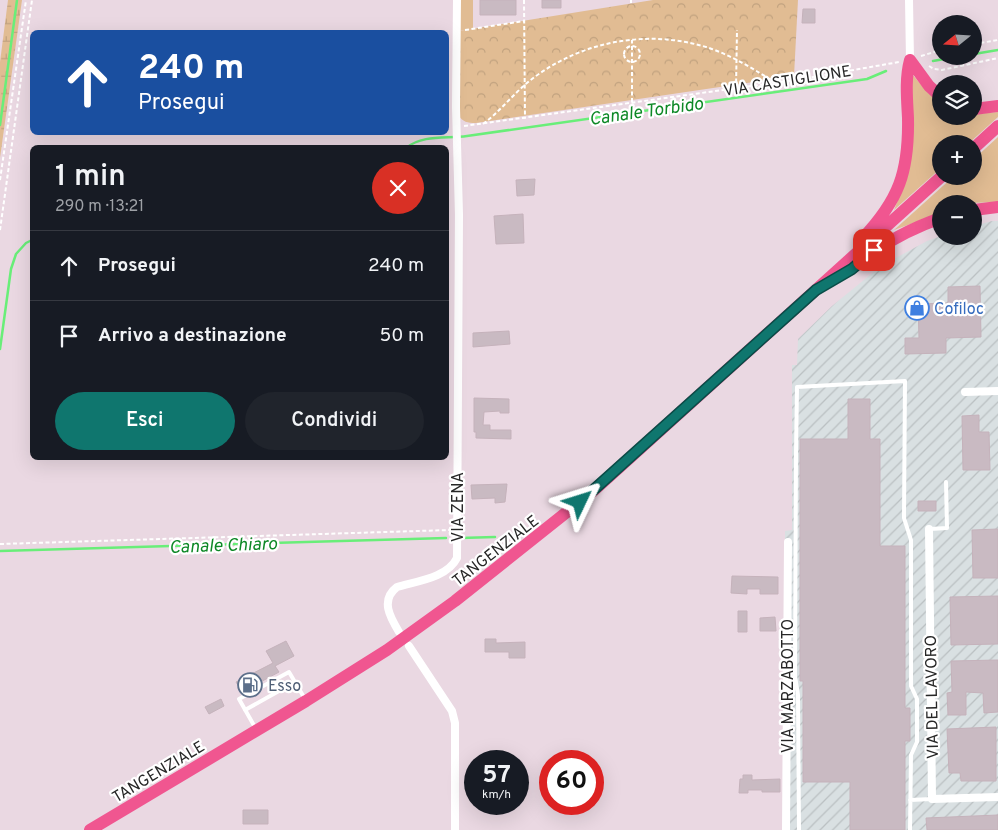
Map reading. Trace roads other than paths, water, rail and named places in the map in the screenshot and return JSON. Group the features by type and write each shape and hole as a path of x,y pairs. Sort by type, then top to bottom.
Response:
{"main road":[{"path":"911,62 932,89"},
{"path":"816,290 883,216 899,186 904,172 907,148 907,73 911,62"},
{"path":"982,108 998,106"},
{"path":"982,141 998,126"},
{"name":"TANGENZIALE","path":"90,830 306,701 416,630 456,601 544,533 592,492 932,185"},
{"path":"982,209 998,207"},
{"path":"816,290 852,269 874,250 898,236 932,222"}],"street":[{"name":"VIA ZENA","path":"399,632 388,613 387,605 391,594 397,587 438,574 450,568 457,558 459,215 456,143 456,0"},
{"path":"909,0 911,62"},
{"path":"965,392 998,392"},
{"name":"VIA DEL LAVORO","path":"929,529 932,800"},
{"name":"VIA MARZABOTTO","path":"786,830 788,542"},
{"path":"409,646 452,711 455,723 455,830"},
{"path":"932,800 998,797"}],"lane":[{"path":"799,830 798,695 795,676 797,387 905,381 904,518 911,540 911,686 917,699 917,742 910,755 910,830"},
{"path":"929,529 947,528 946,482"},
{"path":"257,731 239,699 289,672 306,701"},
{"path":"245,710 295,682"},
{"path":"910,800 932,800"}],"waterway":[{"path":"0,125 17,0"},
{"name":"Canale Torbido","path":"982,53 998,50"},
{"name":"Canale Torbido","path":"411,145 427,139 467,136 867,79 886,71"},
{"name":"Canale Torbido","path":"0,349 11,269 16,254 30,241"},
{"name":"Canale Chiaro","path":"460,538 495,537"},
{"name":"Canale Chiaro","path":"0,551 446,538"}],"place":[{"name":"Cofiloc","path":"917,308"},
{"name":"Esso","path":"250,685"}]}
